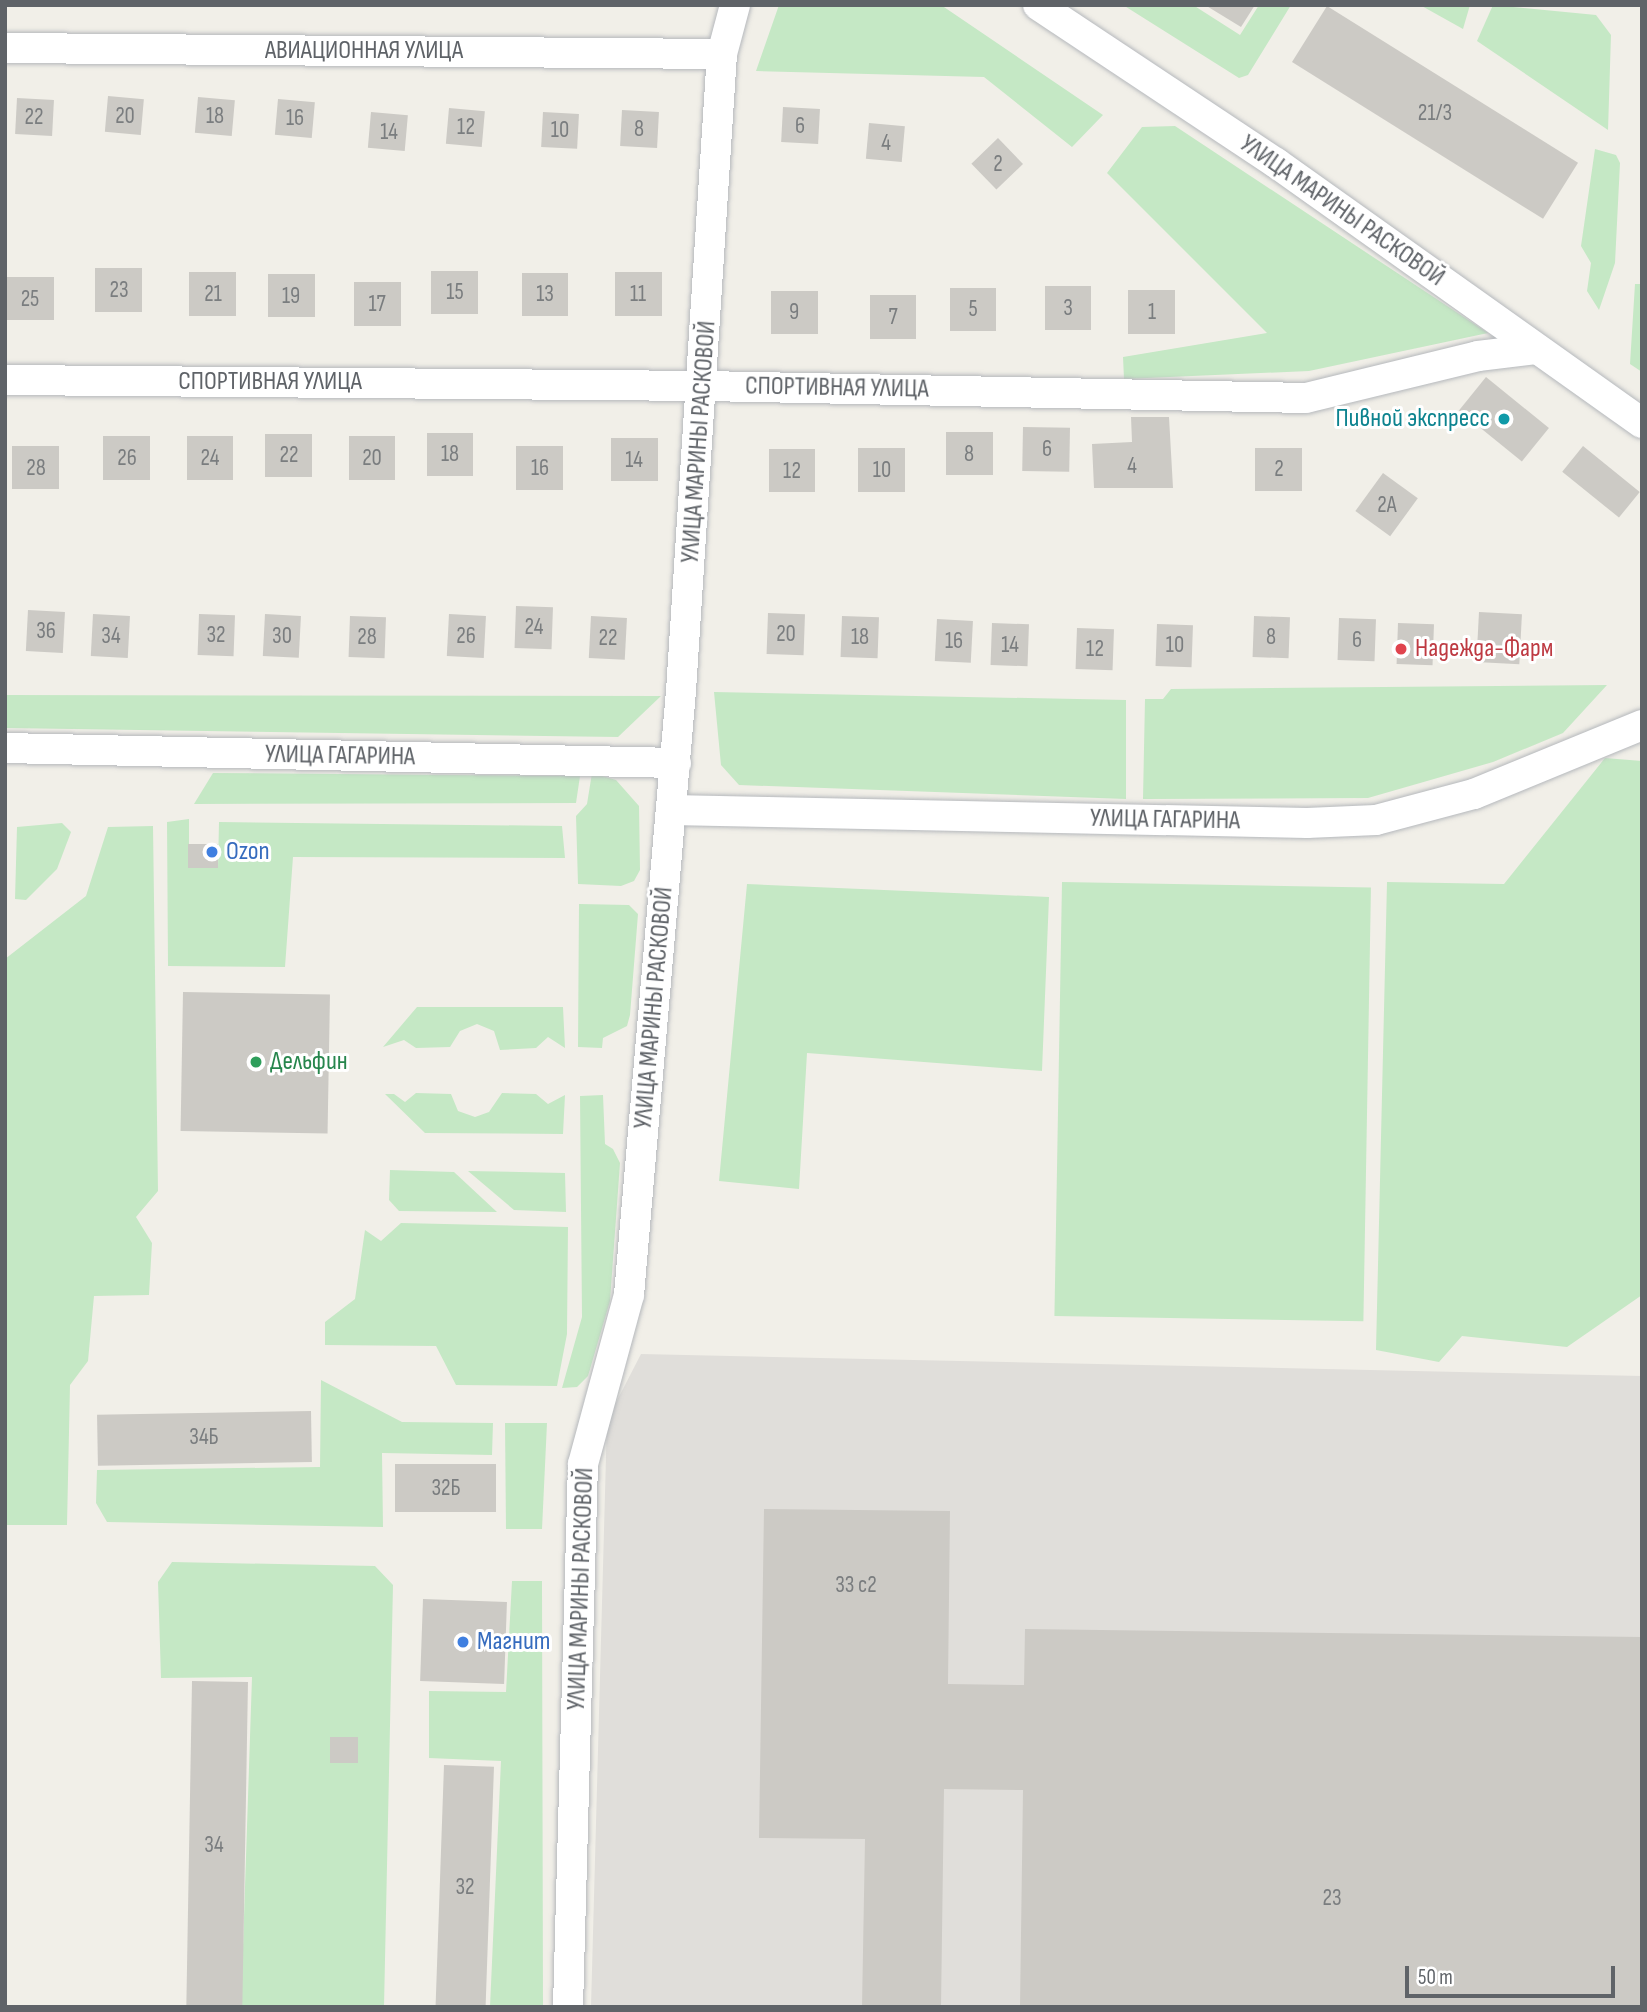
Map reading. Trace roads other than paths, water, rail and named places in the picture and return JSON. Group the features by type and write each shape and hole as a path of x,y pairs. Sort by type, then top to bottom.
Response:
{"street":[{"name":"УЛИЦА МАРИНЫ РАСКОВОЙ","path":"568,2007 583,1464 629,1295 676,763 704,386 722,54 735,5"},
{"name":"УЛИЦА МАРИНЫ РАСКОВОЙ","path":"1038,5 1276,163 1642,423"},
{"name":"АВИАЦИОННАЯ УЛИЦА","path":"5,48 722,54"},
{"name":"СПОРТИВНАЯ УЛИЦА","path":"5,380 704,386 1306,398 1478,356 1536,349"},
{"name":"УЛИЦА ГАГАРИНА","path":"671,810 1307,823 1376,820 1474,794 1642,725"},
{"name":"УЛИЦА ГАГАРИНА","path":"5,748 676,763"}],"place":[{"name":"Пивной экспресс","path":"1504,419"},
{"name":"Надежда-Фарм","path":"1401,649"},
{"name":"Ozon","path":"212,852"},
{"name":"Дельфин","path":"256,1062"},
{"name":"Магнит","path":"463,1642"}]}
